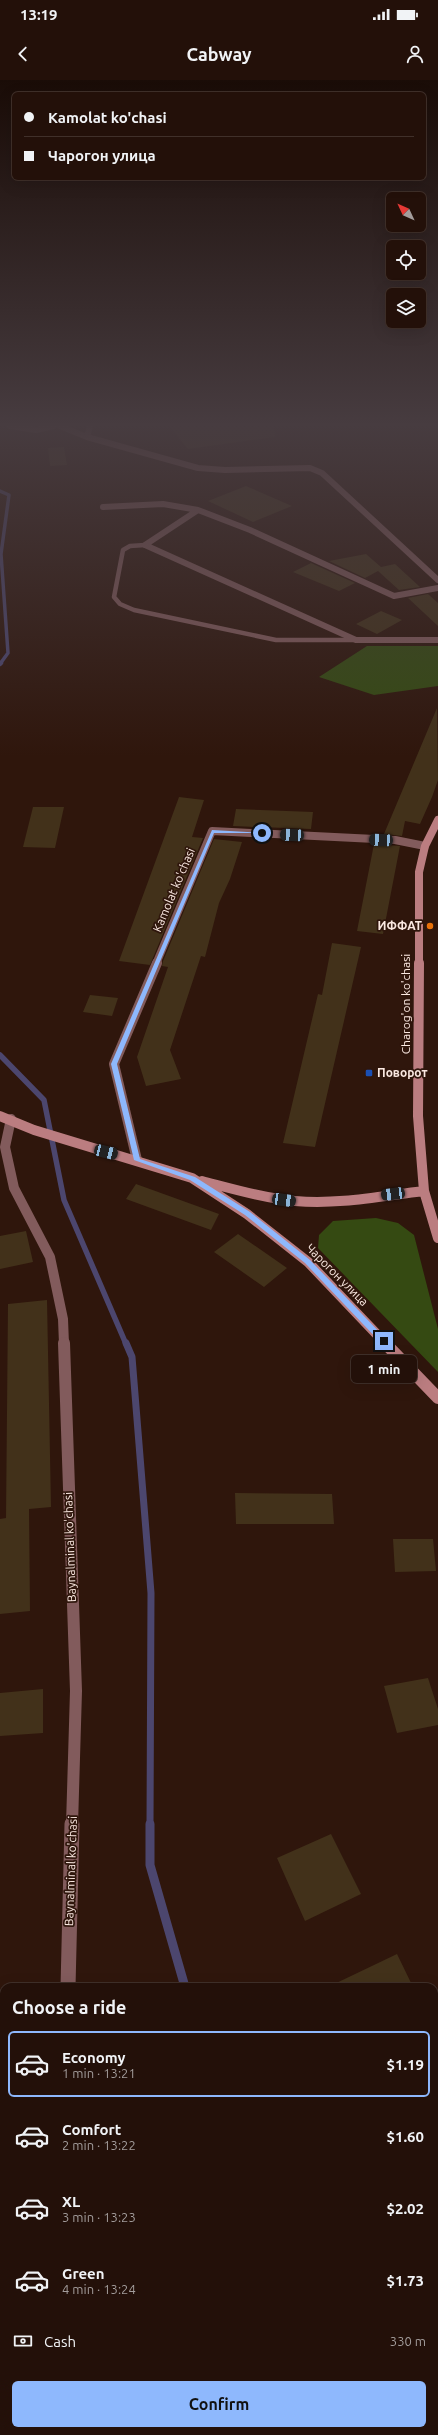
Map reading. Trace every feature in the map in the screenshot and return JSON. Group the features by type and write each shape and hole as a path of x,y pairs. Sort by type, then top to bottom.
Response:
{"main road":[{"name":"Charog'on ko'chasi","path":"438,820 426,846 420,872 418,1116 424,1191 438,1238"},
{"name":"Чарогон улица","path":"6,1118 34,1130 137,1160 192,1178 248,1214 308,1262 438,1398"},
{"path":"192,1178 262,1196 295,1201 332,1202 424,1191"}],"street":[{"path":"145,545 159,536"},
{"path":"263,536 394,596 402,596 438,588"},
{"path":"390,536 438,580"},
{"path":"145,545 356,640 438,640"},
{"name":"Kamolat ko'chasi","path":"137,1160 114,1064 212,831 396,840 426,846"},
{"name":"Baynalminal ko'chasi","path":"6,1118 5,1147 14,1188 50,1257 63,1319 76,1690 68,1983"}],"lane":[{"path":"145,545 130,546 123,550 114,597 120,604 134,610 276,640 356,640"}],"green space":[{"path":"367,646 438,646 438,686 374,695 319,677"},
{"path":"376,1218 398,1223 414,1235 438,1329 438,1372 318,1248 319,1235 333,1221"}],"building":[{"path":"366,554 381,567 395,564 420,587 399,590 378,571 365,578 329,561"},
{"path":"311,563 355,583 339,591 293,572"},
{"path":"428,594 438,603 438,626 408,598"},
{"path":"381,611 402,620 377,634 356,624"},
{"path":"437,708 438,780 432,797 420,824 405,821 402,836 384,834"},
{"path":"179,797 204,800 192,837 203,838 150,965 119,961"},
{"path":"33,807 64,807 55,848 23,847"},
{"path":"236,809 313,812 311,829 233,826"},
{"path":"214,839 242,842 230,879 219,903 205,957 201,956 170,1050 181,1079 146,1086 137,1057 168,967 162,966 163,961"},
{"path":"374,844 400,846 383,934 357,931"},
{"path":"332,943 361,947 315,1147 283,1143 318,994 322,995"},
{"path":"90,995 118,998 112,1016 83,1012"},
{"path":"136,1184 219,1214 211,1230 126,1199"},
{"path":"26,1231 33,1262 0,1269 0,1236"},
{"path":"238,1234 287,1268 264,1287 214,1252"},
{"path":"47,1300 51,1507 29,1509 30,1611 0,1614 0,1519 6,1518 8,1304"},
{"path":"235,1493 332,1494 334,1524 236,1524"},
{"path":"393,1539 433,1539 436,1571 395,1572"},
{"path":"428,1678 438,1709 438,1725 397,1733 384,1686"},
{"path":"43,1689 43,1733 0,1736 0,1693"},
{"path":"331,1834 361,1894 305,1921 277,1858"},
{"path":"397,1954 411,1983 336,1983"}],"waterway":[{"path":"1,663 0,664 8,653 1,554 3,536"},
{"path":"0,1055 44,1100 64,1200 126,1344"},
{"path":"126,1343 132,1357 151,1593 150,1825"},
{"path":"150,1825 150,1865 184,1983"}],"place":[{"name":"ИФФАТ","path":"430,926"},
{"name":"Поворот","path":"369,1073"}],"route":[{"path":"262,833 212,831 114,1064 137,1160 192,1178 248,1214 308,1262 384,1341"}]}
